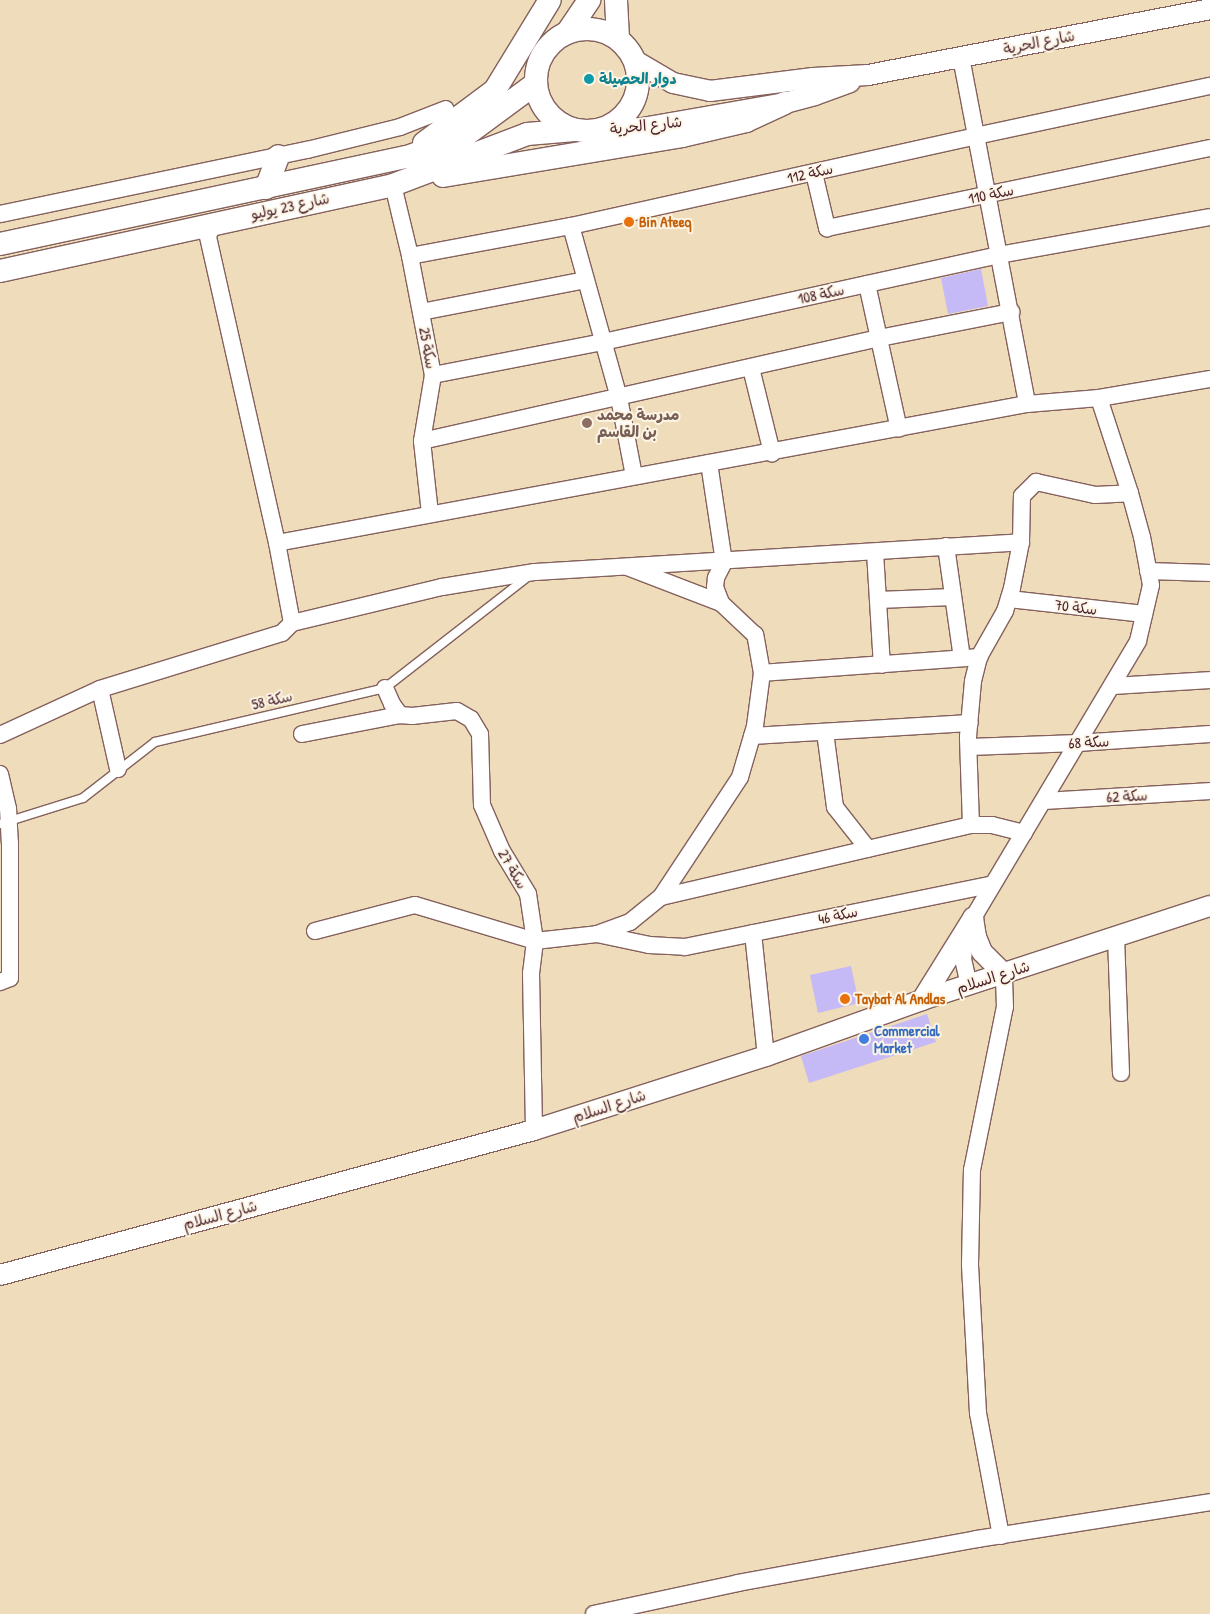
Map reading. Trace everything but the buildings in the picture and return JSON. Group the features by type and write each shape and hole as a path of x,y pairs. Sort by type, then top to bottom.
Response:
{"main road":[{"path":"407,157 495,90 550,0"},
{"path":"567,33 589,0"},
{"path":"616,0 618,39"},
{"path":"577,30 598,30 618,39 626,47 634,60 638,82 632,103 618,120 598,130 576,130 563,125 544,108 535,84 538,62 549,45 567,33 577,30"},
{"name":"شارع 23 يوليو","path":"1,243 407,157 466,135 535,84"},
{"path":"393,185 682,136 746,121 785,103"},
{"name":"شارع 23 يوليو","path":"0,271 206,228 393,185 527,134 576,130"},
{"path":"266,188 278,156"}],"street":[{"name":"شارع الحرية","path":"634,60 673,84 710,91 814,78 868,75 1210,9"},
{"path":"961,57 1027,404"},
{"name":"شارع الحرية","path":"598,130 642,128 785,103 815,95 868,75"},
{"name":"سكة 112","path":"410,256 571,226 1210,86"},
{"path":"0,214 278,156 400,127 446,109"},
{"name":"سكة 110","path":"814,172 827,228 1210,148"},
{"name":"سكة 25","path":"393,185 410,256 433,375 422,441 430,514"},
{"name":"سكة 108","path":"433,375 603,342 999,255 1210,217"},
{"path":"571,226 584,280 618,398 634,476"},
{"path":"206,228 277,543 292,623"},
{"path":"421,312 584,280"},
{"path":"867,284 899,429"},
{"path":"422,441 879,338 1011,312"},
{"path":"751,368 772,453"},
{"path":"277,543 634,476 772,453 1027,404 1098,398 1210,379"},
{"path":"922,1000 974,928 991,885 1044,801 1138,641 1151,586 1142,537 1130,493 1098,398"},
{"path":"709,463 724,562 716,578 715,587 721,603"},
{"path":"971,825 969,747 974,681 979,657 1005,611 1009,599 1021,542 1022,496 1036,482 1095,495 1130,493"},
{"path":"0,735 100,689 282,633 292,623 442,587 535,572 724,562 1021,542"},
{"path":"946,546 962,658"},
{"path":"875,552 882,665"},
{"path":"315,931 415,905 535,941 597,934 630,922 661,898 740,777 752,736 762,673 755,635 721,603 627,567"},
{"path":"1148,572 1210,573"},
{"path":"878,600 953,597"},
{"name":"سكة 70","path":"1009,599 1144,614"},
{"path":"762,673 979,657"},
{"path":"1113,686 1210,680"},
{"path":"384,688 392,704 400,714"},
{"path":"100,689 118,770"},
{"name":"سكة 27","path":"302,734 400,714 412,716 457,711 476,725 480,734 482,805 502,851 528,894 535,941 531,973 534,1130"},
{"path":"752,736 970,724"},
{"path":"825,732 835,807 868,849"},
{"name":"سكة 68","path":"969,747 1078,743 1210,734"},
{"path":"0,774 4,823 5,920 10,978 0,982"},
{"name":"سكة 62","path":"1044,801 1210,791"},
{"path":"661,898 971,825 992,825 1024,833"},
{"name":"سكة 46","path":"597,934 641,944 685,947 991,885"},
{"name":"شارع السلام","path":"0,1275 534,1130 766,1056 922,1000 1210,906"},
{"path":"974,928 982,952 1004,974 1005,1007 972,1170 970,1264 978,1413 1001,1536"},
{"path":"969,985 975,971 974,928"},
{"path":"753,933 766,1056"},
{"path":"1116,937 1121,1073"},
{"path":"594,1614 738,1583 1001,1536 1210,1502"}],"lane":[{"name":"سكة 58","path":"4,823 83,798 155,742 384,688 535,572"}],"place":[{"name":"دوار الحصيلة","path":"589,79"},
{"name":"Bin Ateeq","path":"629,222"},
{"name":"مدرسة محمد بن القاسم","path":"587,423"},
{"name":"Taybat Al Andlas","path":"845,999"},
{"name":"Commercial Market","path":"864,1039"}]}
